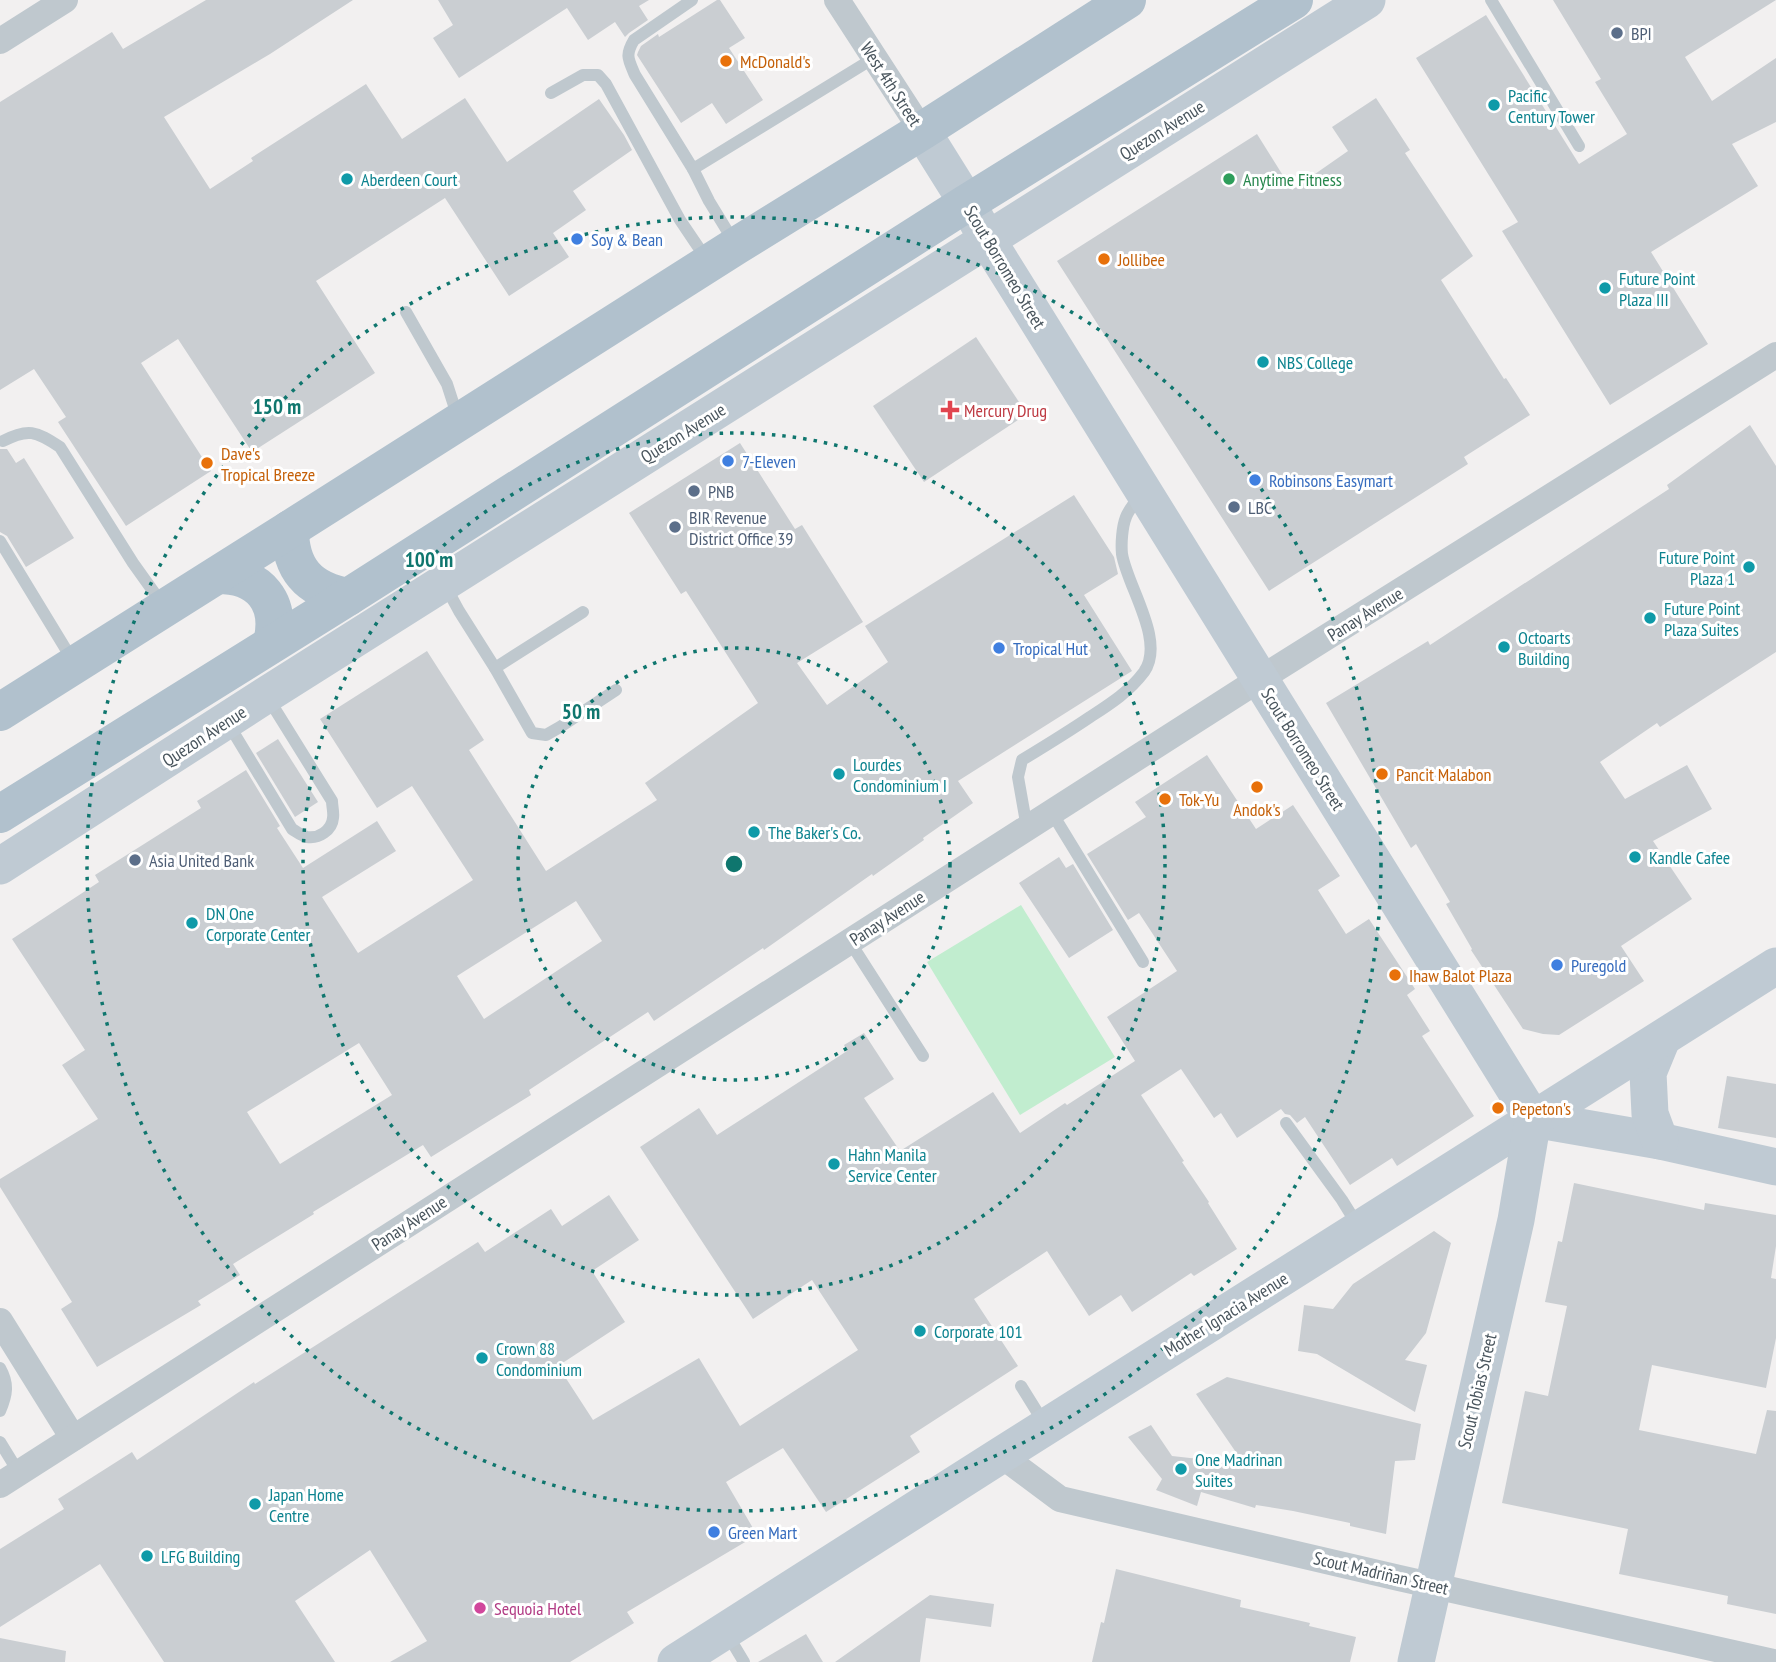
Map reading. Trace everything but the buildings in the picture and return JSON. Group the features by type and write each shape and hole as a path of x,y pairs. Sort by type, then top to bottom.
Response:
{"main road":[{"path":"0,712 1127,0"},
{"path":"0,814 348,597 967,203 1294,0"},
{"path":"290,530 290,544 300,570 320,589 348,597"},
{"path":"218,575 233,575 260,588 275,613 276,628 272,643"}],"street":[{"path":"0,41 65,0"},
{"name":"West 4th Street","path":"836,0 945,168"},
{"name":"Quezon Avenue","path":"0,866 266,695 1367,0"},
{"name":"Scout Borromeo Street","path":"945,168 1533,1119"},
{"name":"Panay Avenue","path":"9,1479 1260,679 1776,355"},
{"name":"Mother Ignacia Avenue","path":"676,1662 735,1647 1001,1455 1776,966"},
{"path":"1660,1141 1650,1114 1648,1073 1662,1039"},
{"path":"1533,1119 1660,1141 1776,1167"},
{"name":"Scout Tobias Street","path":"1416,1662 1516,1220 1533,1119"},
{"path":"0,1321 73,1437"},
{"name":"Scout Madriñan Street","path":"1001,1455 1060,1499 1774,1662"}],"lane":[{"path":"692,0 635,40 629,48 628,58 635,75 694,169 709,201 722,254"},
{"path":"1490,0 1579,146"},
{"path":"694,169 874,58"},
{"path":"551,93 583,75 598,75 606,84 680,219 722,254"},
{"path":"406,312 447,384 459,421"},
{"path":"2,441 18,433 29,432 44,436 60,446 133,563 165,608"},
{"path":"1027,828 1018,777 1022,760 1122,696 1146,670 1151,648 1147,624 1122,553 1126,516 1143,491"},
{"path":"0,541 75,663"},
{"path":"444,583 532,733 546,734 553,731 616,690"},
{"path":"495,668 583,612"},
{"path":"227,721 292,829 305,837 321,835 331,826 334,817 332,801 266,695"},
{"path":"1052,813 1143,962"},
{"path":"850,942 923,1056"},
{"path":"1286,1123 1360,1229"},
{"path":"0,1368 7,1382 7,1392 0,1411"},
{"path":"1021,1387 1046,1427"},
{"path":"0,1443 9,1479"}],"green space":[{"path":"1021,905 1115,1057 1020,1115 927,962"}],"place":[{"name":"BPI","path":"1617,33"},
{"name":"McDonald's","path":"726,61"},
{"name":"Pacific Century Tower","path":"1494,105"},
{"name":"Aberdeen Court","path":"347,179"},
{"name":"Anytime Fitness","path":"1229,179"},
{"name":"Soy & Bean","path":"577,239"},
{"name":"Jollibee","path":"1104,259"},
{"name":"Future Point Plaza III","path":"1605,288"},
{"name":"NBS College","path":"1263,362"},
{"name":"Mercury Drug","path":"950,410"},
{"name":"7-Eleven","path":"728,461"},
{"name":"Dave's Tropical Breeze","path":"207,463"},
{"name":"Robinsons Easymart","path":"1255,480"},
{"name":"PNB","path":"694,491"},
{"name":"LBC","path":"1234,507"},
{"name":"BIR Revenue District Office 39","path":"675,527"},
{"name":"Future Point Plaza 1","path":"1749,567"},
{"name":"Future Point Plaza Suites","path":"1650,618"},
{"name":"Octoarts Building","path":"1504,647"},
{"name":"Tropical Hut","path":"999,648"},
{"name":"Lourdes Condominium I","path":"839,774"},
{"name":"Pancit Malabon","path":"1382,774"},
{"name":"Andok's","path":"1257,787"},
{"name":"Tok-Yu","path":"1165,799"},
{"name":"The Baker's Co.","path":"754,832"},
{"name":"Kandle Cafee","path":"1635,857"},
{"name":"Asia United Bank","path":"135,860"},
{"name":"DN One Corporate Center","path":"192,923"},
{"name":"Puregold","path":"1557,965"},
{"name":"Ihaw Balot Plaza","path":"1395,975"},
{"name":"Pepeton's","path":"1498,1108"},
{"name":"Hahn Manila Service Center","path":"834,1164"},
{"name":"Corporate 101","path":"920,1331"},
{"name":"Crown 88 Condominium","path":"482,1358"},
{"name":"One Madrinan Suites","path":"1181,1469"},
{"name":"Japan Home Centre","path":"255,1504"},
{"name":"Green Mart","path":"714,1532"},
{"name":"LFG Building","path":"147,1556"},
{"name":"Sequoia Hotel","path":"480,1608"}]}
